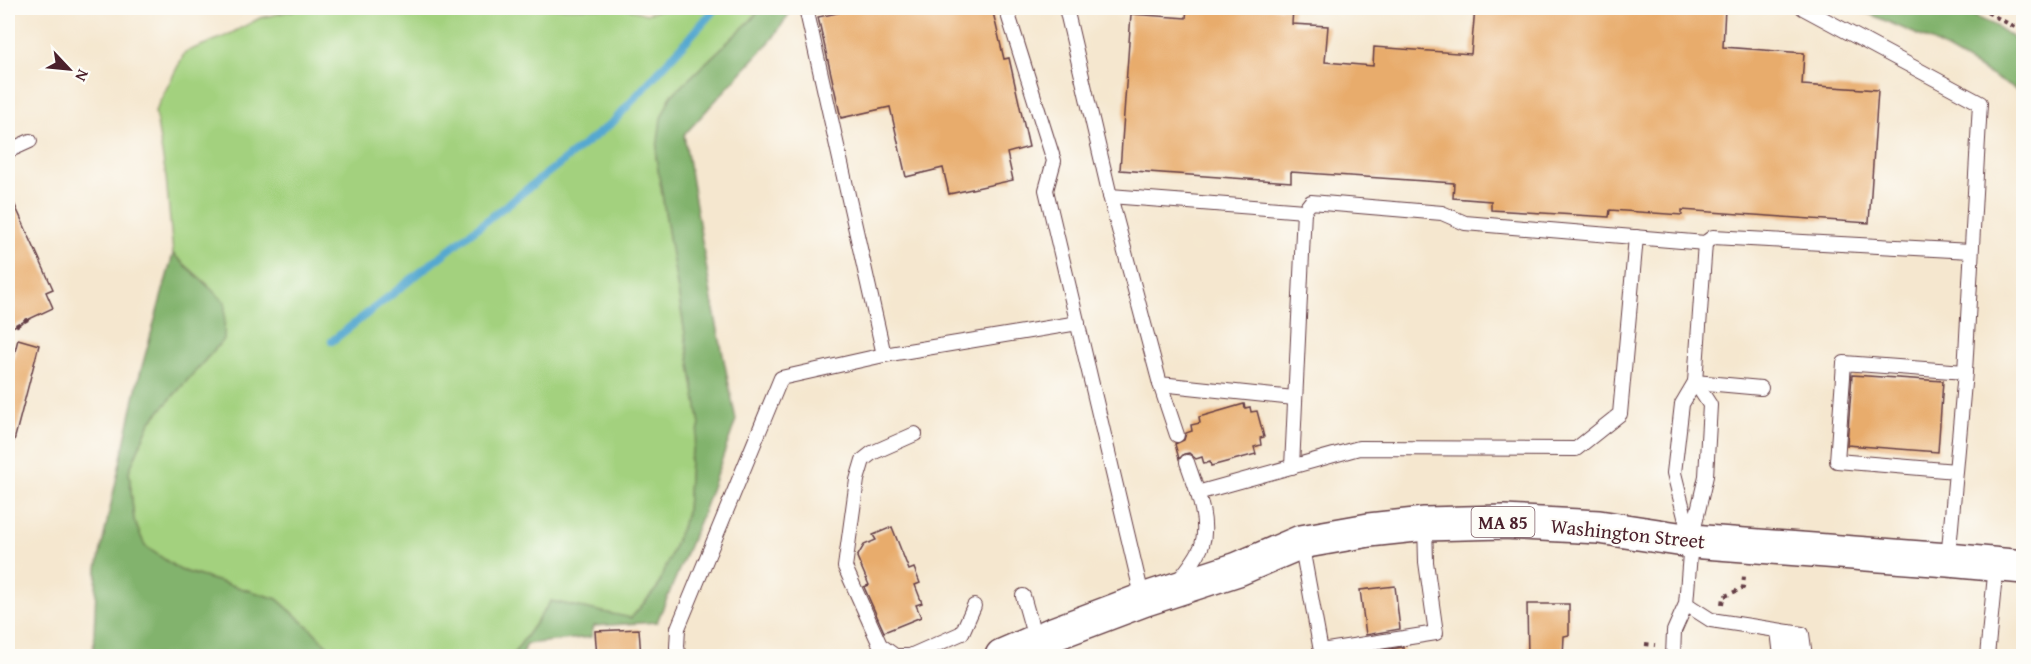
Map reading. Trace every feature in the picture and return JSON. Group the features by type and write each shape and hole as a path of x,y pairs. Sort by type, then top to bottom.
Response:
{"main road":[{"name":"Washington Street","path":"1002,657 1049,644 1156,596 1238,570 1301,542 1369,530 1425,524 1504,522 1587,526 1691,540 2010,566"}],"lane":[{"path":"806,8 884,355"},
{"path":"1006,8 1054,160 1046,190 1078,323 1156,596 1189,568 1202,544 1203,522 1187,462"},
{"path":"1066,8 1110,196 1160,384 1178,435"},
{"path":"1803,8 1980,103 1965,372 1948,560"},
{"path":"8,151 30,141"},
{"path":"1110,196 1304,211"},
{"path":"1292,466 1304,211 1311,202 1442,213 1465,223 1705,243 1713,237 1971,251"},
{"path":"1197,493 1359,448 1576,449 1620,414 1636,237"},
{"path":"1691,540 1674,473 1682,404 1695,382 1705,243"},
{"path":"679,657 678,628 781,378 884,355 1078,323"},
{"path":"1956,471 1837,461 1844,363 1965,372"},
{"path":"1695,382 1761,388"},
{"path":"1673,657 1674,631 1686,604 1691,540 1706,476 1710,405 1695,382"},
{"path":"1160,384 1294,398"},
{"path":"915,434 872,453 863,460 856,480 844,567 880,645 896,656 908,657 962,633 974,606"},
{"path":"1301,542 1321,651 1436,633 1427,573 1425,524"},
{"path":"1987,657 2010,566"},
{"path":"1023,596 1049,644"},
{"path":"1686,604 1711,620 1802,634 1805,657"},
{"path":"1781,657 1784,632"},
{"path":"1784,632 1793,657"}],"path":[{"path":"1979,8 2024,32"},
{"path":"8,330 30,318"},
{"path":"1721,610 1723,597 1743,588 1744,576"}],"green space":[{"path":"303,8 626,8 646,14 666,8 761,8 671,96 656,157 700,425 690,460 687,513 658,587 631,618 551,601 512,656 337,656 277,599 180,570 145,546 134,520 129,471 150,422 224,339 208,285 173,254 166,177 155,111 185,52 226,36 260,18"},
{"path":"761,8 793,8 773,38 684,135 712,300 736,420 702,515 657,622 594,626 591,637 526,644 522,656 512,656 551,601 631,618 658,587 687,513 690,460 700,425 656,157 661,118 671,96"},
{"path":"1856,8 1956,8 1994,25 2023,45 2023,94 1932,41"},
{"path":"173,254 225,302 224,339 150,422 129,471 134,520 145,546 180,570 277,599 337,656 93,656 97,568 137,385"}],"building":[{"path":"861,8 992,8 1004,59 1009,58 1029,147 1007,153 1013,180 949,194 943,168 906,177 890,107 841,118 818,17"},
{"path":"1187,8 1293,8 1292,24 1328,26 1325,62 1373,66 1374,47 1471,54 1475,8 1725,8 1723,47 1804,53 1802,85 1878,90 1869,223 1682,210 1682,215 1610,210 1609,217 1491,210 1491,201 1453,198 1454,183 1291,172 1291,182 1120,170 1131,14 1186,18"},
{"path":"8,190 53,289 46,292 53,308 8,329"},
{"path":"18,339 39,345 14,441 8,441 8,380"},
{"path":"1852,375 1943,381 1938,452 1847,445"},
{"path":"1244,404 1245,408 1250,407 1251,412 1257,411 1264,437 1260,438 1261,445 1254,447 1256,454 1211,466 1210,462 1204,464 1202,457 1196,459 1189,453 1179,459 1175,444 1184,440 1186,433 1192,431 1191,425 1200,423 1199,417"},
{"path":"892,527 909,570 914,568 920,583 915,585 922,603 916,605 921,617 884,632 864,587 869,585 857,557 864,545 876,540 873,535"},
{"path":"1395,586 1400,629 1366,635 1360,590"},
{"path":"1527,604 1569,604 1569,635 1564,636 1563,657 1528,657"},
{"path":"639,629 641,657 597,657 595,631"},
{"path":"1403,647 1404,657 1368,657 1368,653"}],"waterway":[{"path":"332,341 613,122 716,8"}]}
